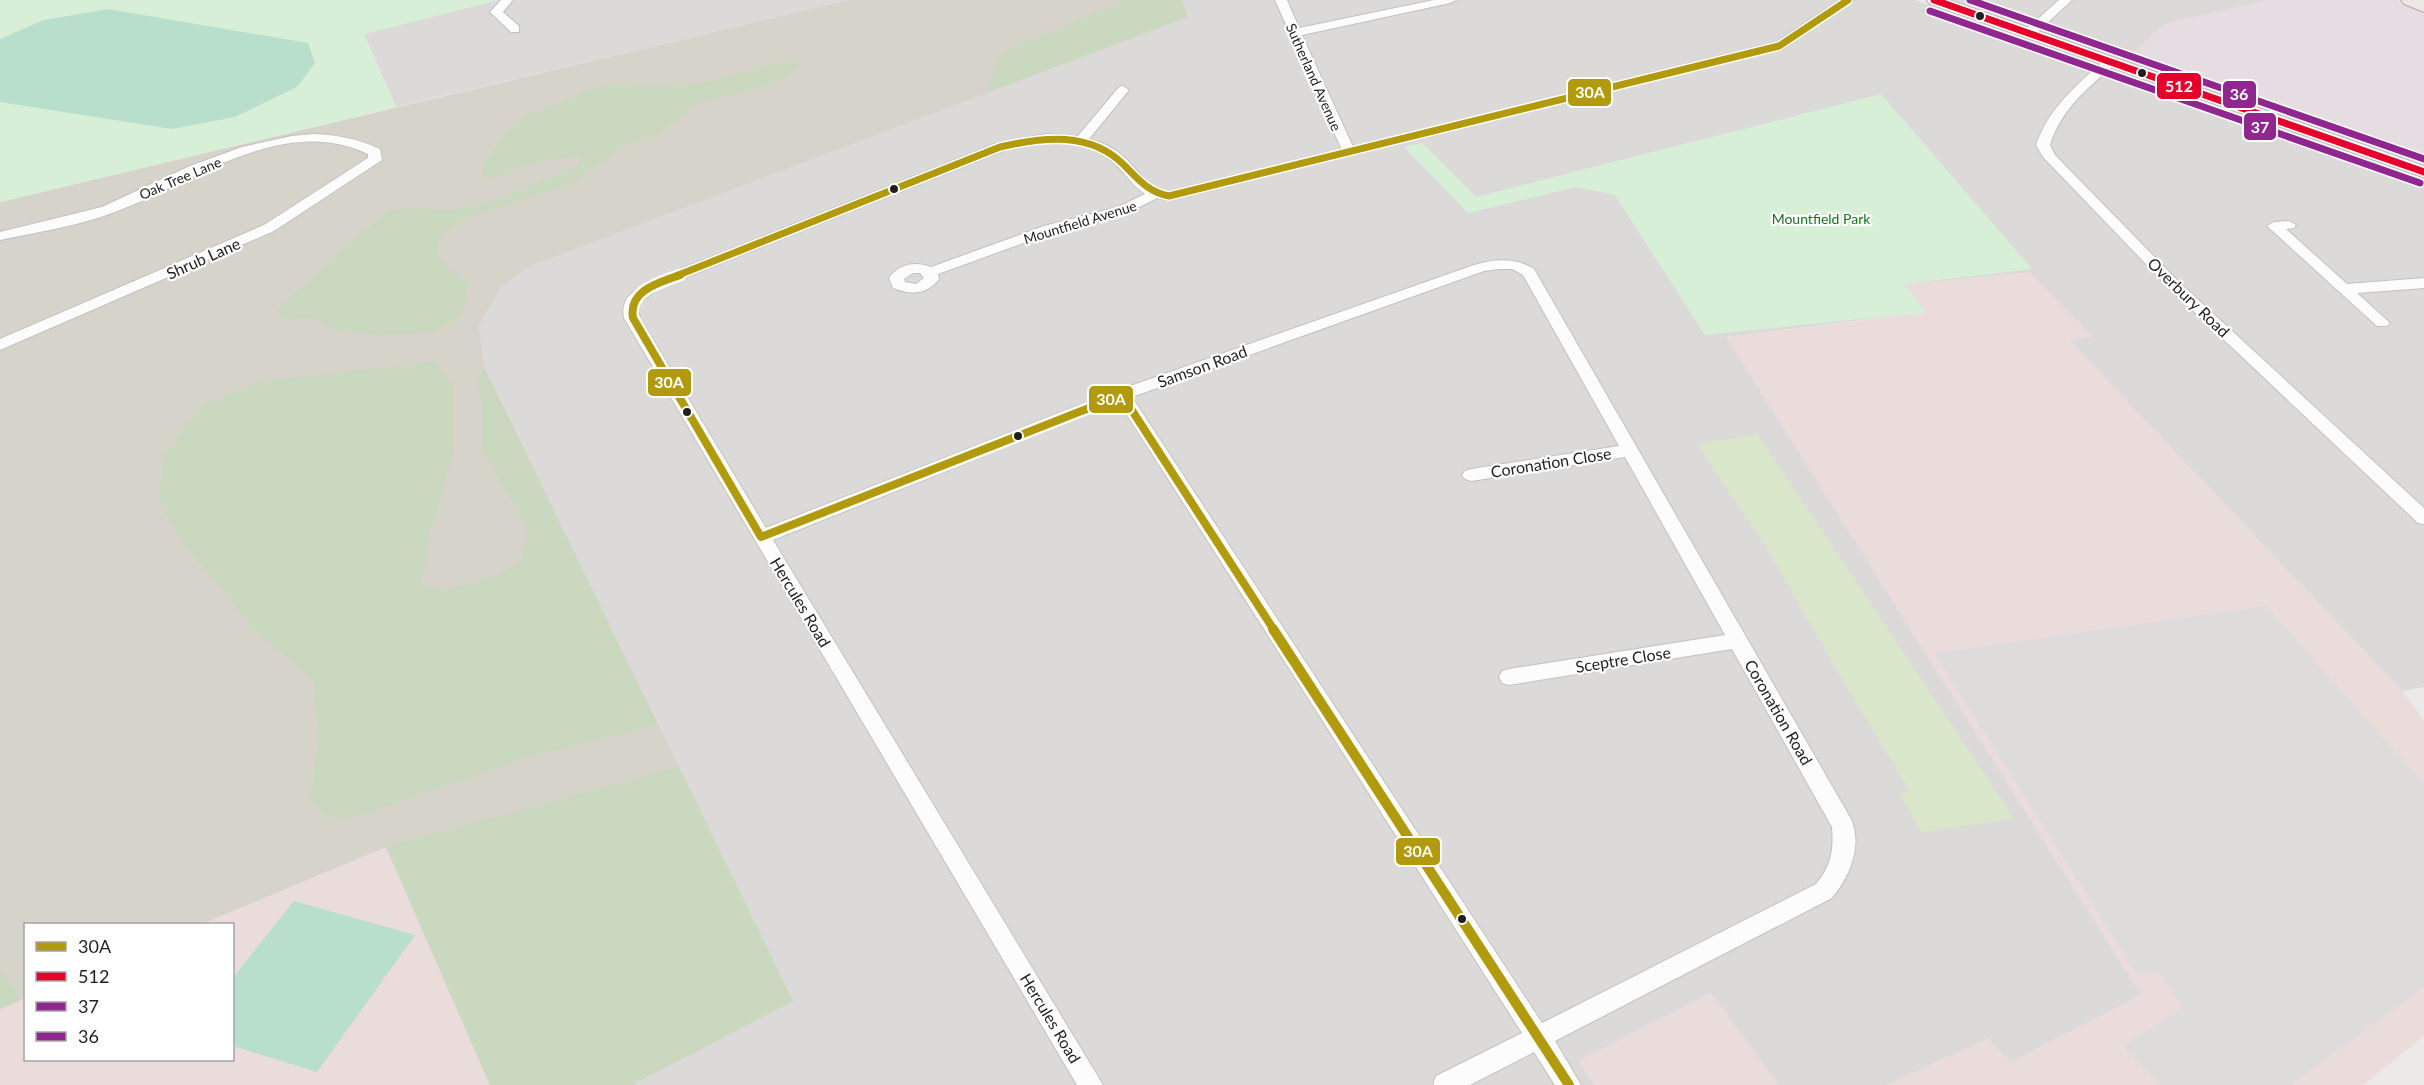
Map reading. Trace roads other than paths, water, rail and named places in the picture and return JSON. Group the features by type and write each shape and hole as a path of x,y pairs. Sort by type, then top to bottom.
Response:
{"highway":[{"path":"2411,0 2424,6"}],"street":[{"path":"507,0 496,12 514,29"},
{"name":"Sutherland Avenue","path":"1281,0 1343,142 1350,152"},
{"path":"1294,33 1450,0"},
{"name":"Mountfield Avenue","path":"930,272 1067,224 1131,207 1154,194 1169,196 1779,46 1848,0"},
{"path":"1934,0 2424,172"},
{"path":"2028,34 2066,0"},
{"name":"Overbury Road","path":"2111,61 2062,106 2045,135 2043,145 2050,157 2175,286 2424,518"},
{"path":"1081,140 1123,90"},
{"name":"Oak Tree Lane","path":"0,236 107,210 207,164 259,148 310,137 363,144"},
{"name":"Hercules Road","path":"1091,1085 630,318 629,309 633,299 656,284 1000,147 1043,137 1081,140 1108,151 1140,184 1154,194"},
{"name":"Shrub Lane","path":"0,345 269,228 375,160 375,152 363,144"},
{"path":"2259,227 2282,226 2343,288 2382,323"},
{"name":"Samson Road","path":"761,537 1122,395 1479,268 1502,263 1513,264"},
{"name":"Coronation Road","path":"1513,264 1529,272 1535,279 1843,826 1844,853 1835,879 1824,891 1538,1037"},
{"path":"2343,288 2424,283"},
{"path":"1122,395 1569,1085"},
{"name":"Coronation Close","path":"1471,475 1631,450"},
{"name":"Sceptre Close","path":"1509,677 1738,640"},
{"path":"1445,1085 1538,1037"}],"park label":[{"name":"Mountfield Park","path":"1821,218"}]}
